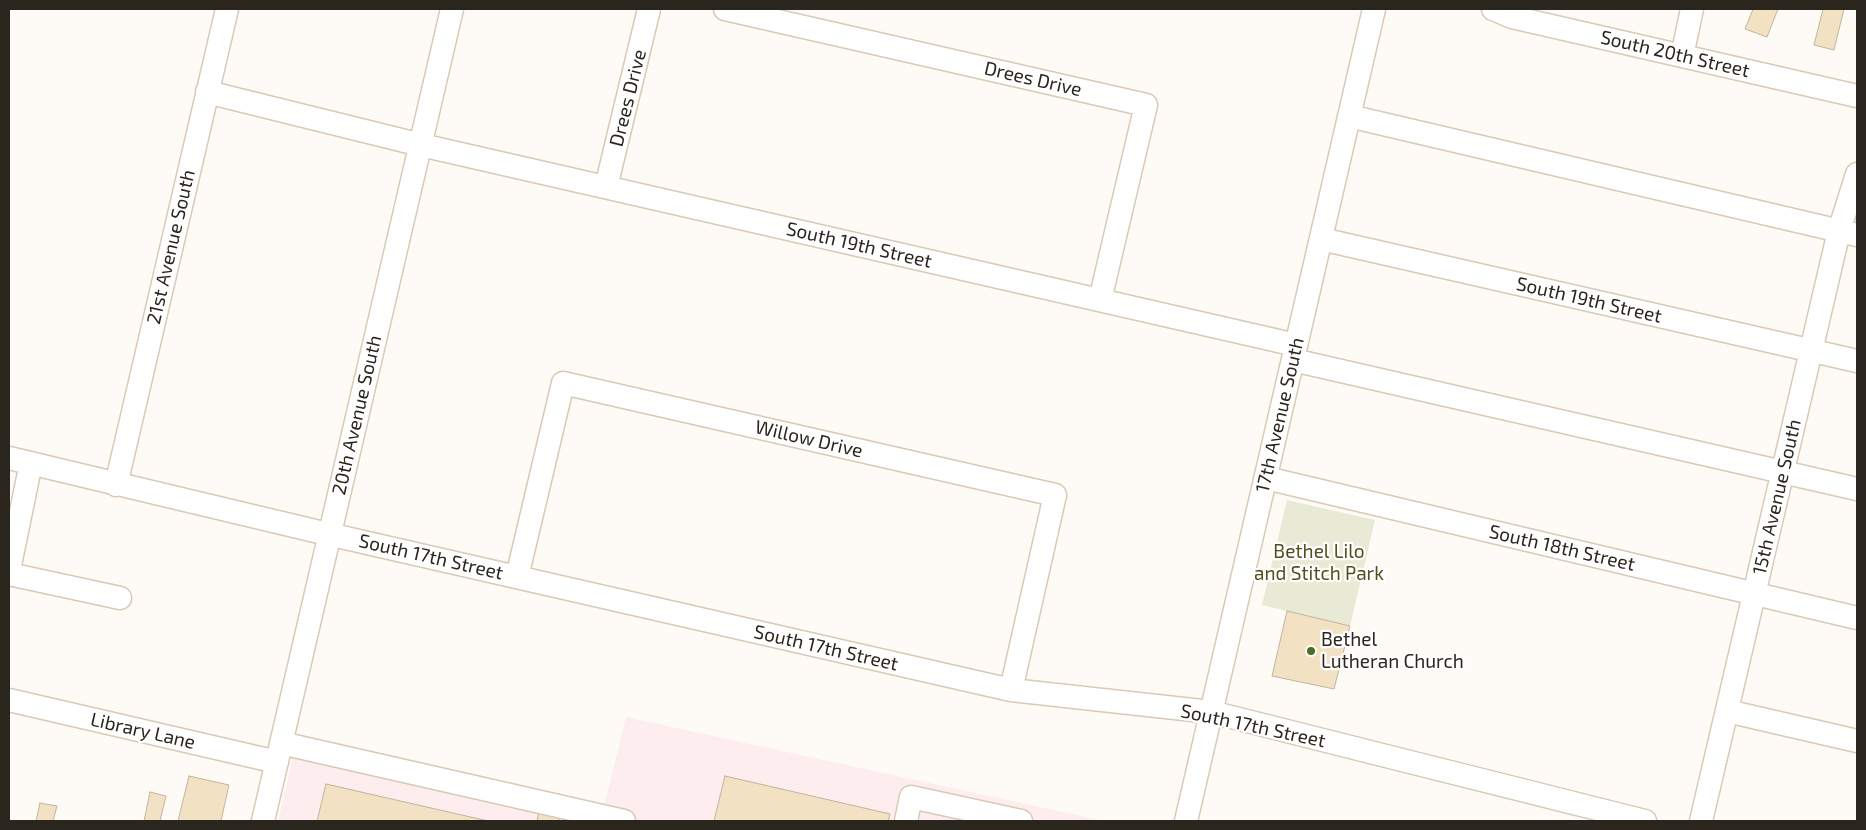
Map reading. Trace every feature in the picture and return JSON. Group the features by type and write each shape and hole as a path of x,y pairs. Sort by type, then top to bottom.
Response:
{"street":[{"name":"21st Avenue South","path":"116,485 227,9"},
{"name":"20th Avenue South","path":"263,821 452,9"},
{"name":"Drees Drive","path":"606,187 650,9"},
{"name":"Drees Drive","path":"725,9 1146,105 1100,300"},
{"name":"17th Avenue South","path":"1186,821 1374,9"},
{"name":"South 20th Street","path":"1494,9 1512,17 1857,96"},
{"path":"1682,56 1692,9"},
{"name":"South 19th Street","path":"207,92 421,145 1100,300 1295,352 1857,489"},
{"path":"1349,116 1848,233"},
{"name":"15th Avenue South","path":"1702,821 1811,350 1848,233 1857,174"},
{"name":"South 19th Street","path":"1321,238 1857,361"},
{"name":"Willow Drive","path":"517,577 563,383 949,471 1055,496 1011,690"},
{"name":"South 17th Street","path":"9,458 116,485 1011,690 1211,712 1645,821"},
{"path":"31,464 9,572 120,598"},
{"name":"South 18th Street","path":"1266,478 1857,618"},
{"name":"Library Lane","path":"9,700 624,821"},
{"path":"1727,711 1857,741"},
{"path":"906,821 912,797 1021,821"}],"shaded area":[{"path":"626,717 1104,821 278,821 298,737 604,807"}],"green space":[{"name":"Bethel Lilo and Stitch Park","path":"1287,500 1375,520 1350,626 1262,605"}],"building":[{"path":"1753,9 1778,9 1767,37 1745,29"},
{"path":"1823,9 1844,9 1834,50 1814,45"},
{"name":"Bethel Lutheran Church","path":"1287,611 1350,626 1334,689 1272,676"},
{"path":"189,776 229,785 221,821 178,821"},
{"path":"725,776 890,814 888,821 714,821"},
{"path":"326,784 488,821 317,821"},
{"path":"150,792 166,796 160,821 144,821"},
{"path":"40,803 57,806 53,821 36,821"},
{"path":"539,812 560,817 559,821 537,821"}],"place":[{"name":"Bethel Lutheran Church","path":"1311,651"}]}
